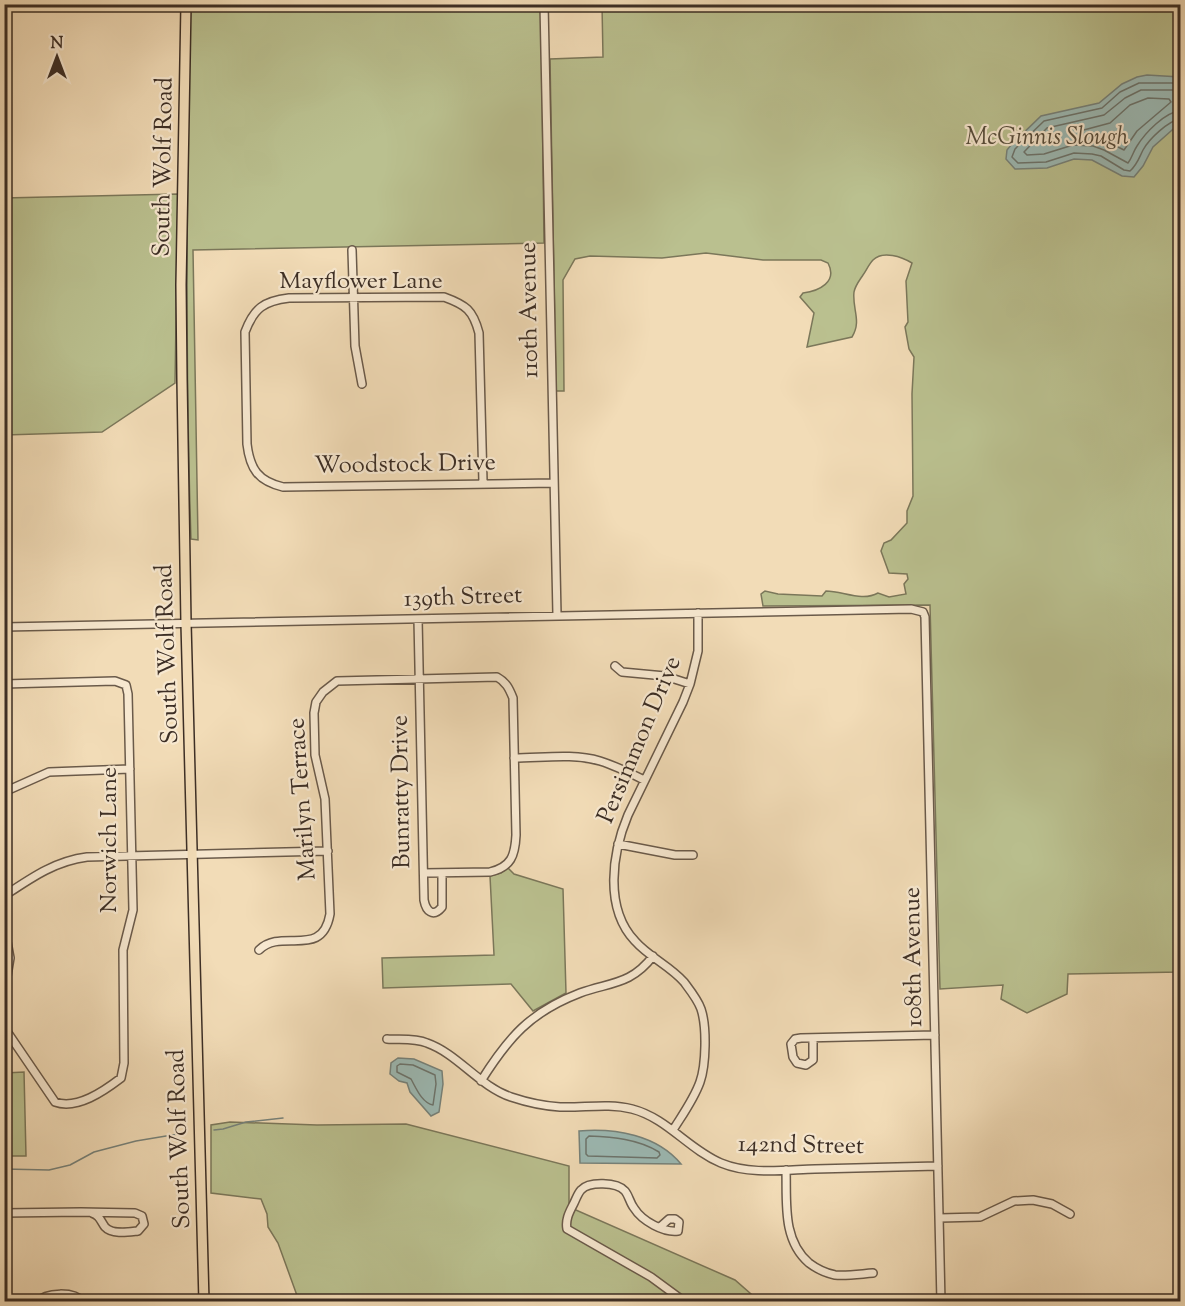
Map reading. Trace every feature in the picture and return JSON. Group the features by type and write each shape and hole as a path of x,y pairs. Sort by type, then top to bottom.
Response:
{"main road":[{"name":"South Wolf Road","path":"186,4 181,285 186,623 204,1302"}],"street":[{"name":"110th Avenue","path":"544,4 557,615"},
{"path":"352,250 355,346 362,384"},
{"name":"Mayflower Lane","path":"260,477 249,458 247,444 245,332 257,309 277,300 444,297 460,303 474,316 479,333 483,482"},
{"name":"Woodstock Drive","path":"260,477 269,483 283,487 483,482 554,483"},
{"name":"139th Street","path":"4,627 911,609 923,612"},
{"name":"108th Avenue","path":"923,612 925,617 942,1302"},
{"name":"Persimmon Drive","path":"673,1130 695,1095 701,1080 704,1061 704,1028 701,1009 682,981 634,941 619,916 614,882 622,829 690,684 698,651 698,613"},
{"name":"Bunratty Drive","path":"418,619 425,908 428,912 438,912 442,907 442,873"},
{"path":"615,666 622,672 664,676 690,684"},
{"name":"Marilyn Terrace","path":"259,950 264,944 273,941 311,940 324,933 330,914 325,799 315,755 314,714 316,702 327,687 343,680 497,676 505,681 513,698 516,848 508,864 500,870 424,873"},
{"name":"Norwich Lane","path":"4,684 115,681 126,685 133,910 123,950 124,1063 121,1078 104,1090 73,1104 55,1102 8,1034 4,1023"},
{"path":"514,758 576,757 598,760 644,780"},
{"path":"4,792 49,772 130,769"},
{"path":"618,844 675,855 693,855"},
{"path":"4,896 45,869 70,860 133,856 328,851"},
{"path":"4,926 10,958 4,994"},
{"path":"481,1081 502,1048 529,1021 546,1009 582,992 622,982 635,975 652,956"},
{"path":"813,1038 813,1060 806,1065 797,1063 791,1049 793,1041 801,1038 935,1035"},
{"name":"142nd Street","path":"387,1039 428,1043 481,1081 504,1094 542,1105 560,1107 602,1105 630,1108 652,1116 706,1155 736,1168 786,1170 938,1166"},
{"path":"786,1170 789,1233 796,1248 818,1270 834,1275 873,1273"},
{"path":"660,1227 650,1224 634,1209 625,1191 618,1187 603,1185 586,1186 580,1191 567,1216 566,1224 567,1229 651,1277 685,1302"},
{"path":"940,1218 980,1217 1014,1201 1032,1200 1052,1204 1070,1214"},
{"path":"4,1213 92,1213 135,1213 142,1216 144,1224 138,1231 115,1232 106,1227 98,1216 92,1213"},
{"path":"37,1302 48,1295 70,1295 78,1297 82,1302"}],"green space":[{"path":"190,5 541,5 544,243 193,250 198,540 191,539 188,406 187,205"},
{"name":"McGinnis Slough","path":"602,5 1180,5 1180,972 1068,974 1067,994 1027,1013 1001,999 1003,985 940,989 930,605 763,606 761,594 765,591 778,594 822,596 826,591 859,596 878,593 889,597 906,594 904,584 908,579 907,574 889,573 881,551 884,543 891,540 907,523 907,511 913,496 914,357 909,349 905,327 908,322 906,281 912,263 887,255 873,260 855,290 856,326 852,337 807,347 814,313 800,297 803,293 821,288 829,280 831,275 828,263 821,260 763,260 706,253 662,258 590,256 575,259 563,280 564,391 556,391 550,59 603,57"},
{"path":"178,194 175,383 102,432 5,435 4,198"},
{"path":"508,868 514,874 563,889 566,993 533,1011 511,984 383,988 382,958 494,955 490,876"},
{"path":"24,1072 26,1156 5,1156 5,1073"},
{"path":"230,1122 317,1125 406,1124 569,1166 569,1207 735,1280 759,1301 299,1301 278,1243 268,1227 267,1214 261,1199 211,1193 211,1125"}],"water":[{"path":"1147,75 1180,77 1180,123 1153,147 1134,177 1122,176 1092,160 1074,159 1047,168 1015,169 1006,159 1007,150 1011,145 1041,116 1099,103 1122,84"},
{"path":"398,1058 414,1059 442,1071 443,1084 439,1112 431,1116 410,1092 407,1083 399,1081 390,1074 391,1063"},
{"path":"579,1131 621,1132 648,1140 671,1154 681,1164 580,1163"}],"waterway":[{"path":"214,1130 246,1122 283,1118"},
{"path":"4,1169 49,1170 70,1165 94,1152 136,1141 178,1134"}]}
